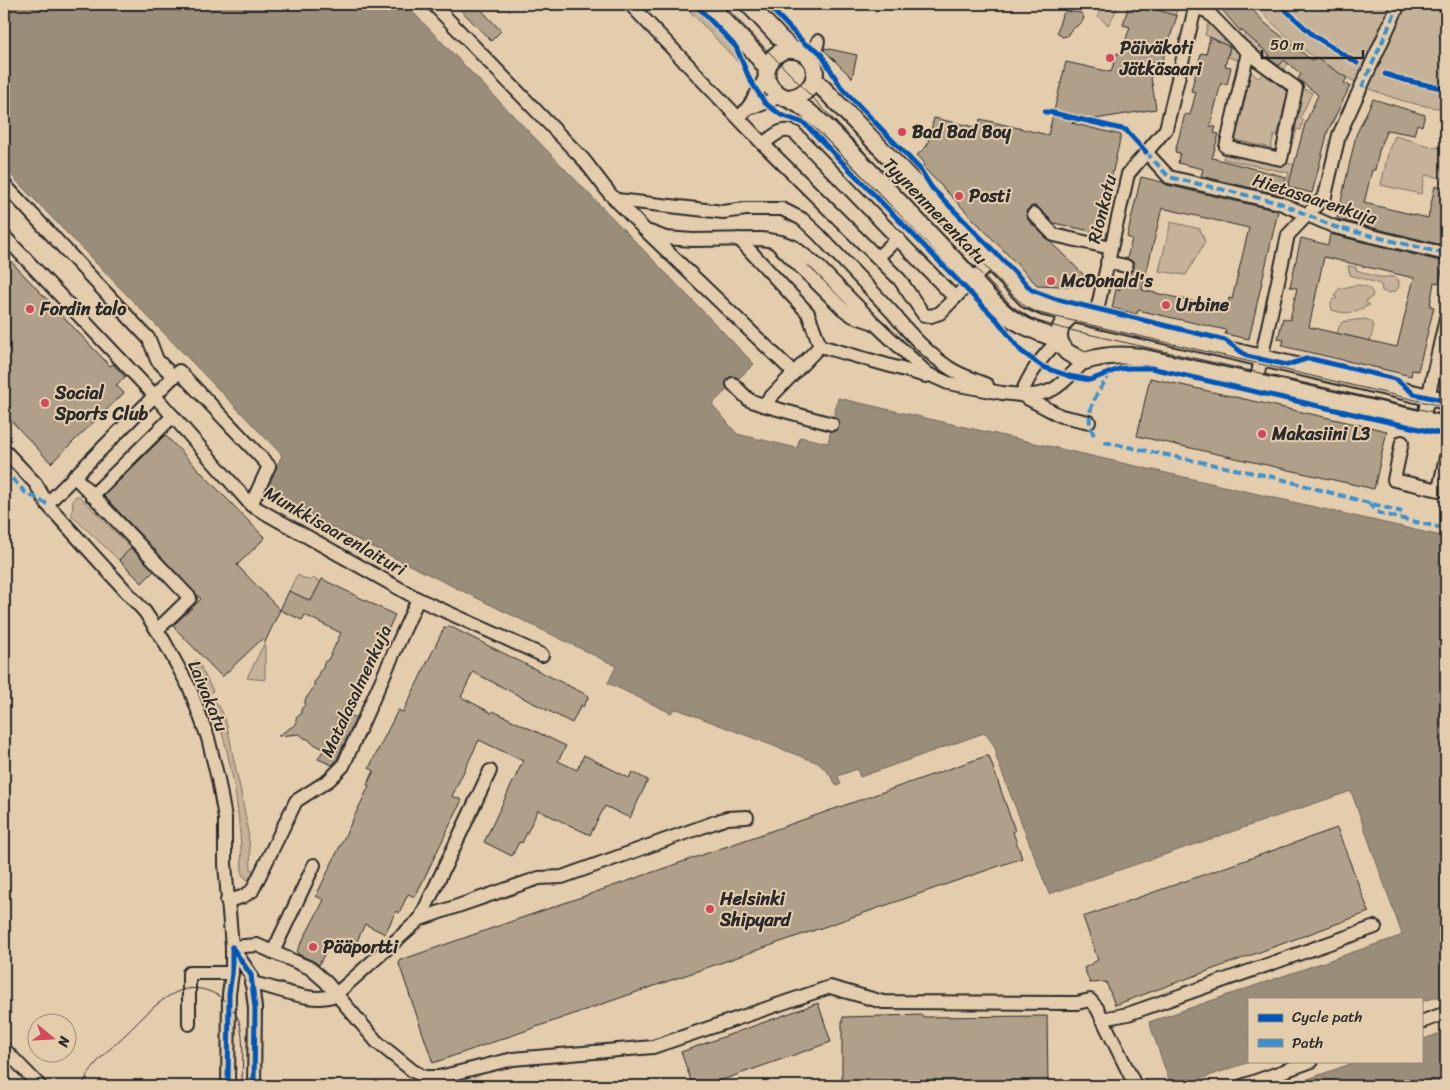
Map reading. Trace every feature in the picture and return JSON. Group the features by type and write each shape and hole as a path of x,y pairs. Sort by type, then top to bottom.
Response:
{"main road":[{"name":"Tyynenmerenkatu","path":"708,4 755,53 767,71 768,83 773,90 803,108 834,134 1012,320 1059,340 1066,351 1085,361"},
{"path":"748,4 779,38 793,50"},
{"path":"767,71 769,62 778,53 793,50 801,52 810,59 815,71 814,79 807,92 798,97 785,97"},
{"name":"Tyynenmerenkatu","path":"814,79 1028,300 1044,307 1446,401"},
{"path":"1059,340 1058,334 1061,328 1073,314"},
{"path":"1085,361 1097,357 1124,354 1140,356 1446,426"}],"street":[{"path":"433,4 583,159 610,194 645,230 794,373"},
{"path":"630,4 763,144 906,286 924,315 931,316 940,313 990,262"},
{"path":"1256,382 1288,236 1325,196 1340,135 1399,4"},
{"path":"1196,6 1207,11 1264,66 1296,88 1281,158 1226,147 1248,52"},
{"name":"Rionkatu","path":"1095,319 1128,174 1166,129 1196,6"},
{"path":"810,59 818,41"},
{"path":"739,118 750,107 752,98 767,71"},
{"path":"750,107 760,106 785,97"},
{"path":"763,144 783,130 795,132 940,284 956,298"},
{"name":"Hietasaarenkuja","path":"1146,152 1169,177 1280,203 1334,228 1446,254"},
{"path":"4,184 149,339 157,360 174,377"},
{"path":"617,200 722,212 746,209 782,210 802,219 879,298 924,348 949,368 1002,393"},
{"path":"1034,214 1054,234 1111,248"},
{"path":"645,230 666,238 693,240 761,239 794,247 805,254 928,374 948,383"},
{"name":"Munkkisaarenlaituri","path":"4,236 155,396 251,504 418,599 542,655"},
{"path":"878,257 898,238"},
{"path":"739,239 808,313 820,346"},
{"path":"1108,262 1126,266"},
{"path":"1423,420 1446,318"},
{"path":"1021,395 1026,382 1042,356 1059,340"},
{"path":"763,405 820,346"},
{"path":"820,346 948,383 1021,395 1039,395 1060,387 1085,361"},
{"path":"47,504 179,372 269,466 251,504"},
{"path":"733,384 749,400 832,424"},
{"path":"1021,395 1061,416 1089,422"},
{"path":"92,496 173,416"},
{"path":"1402,442 1394,480 1438,490 1446,457"},
{"name":"Laivakatu","path":"4,450 36,484 47,504 144,612 190,689 208,738 225,818 227,901 232,947 232,973 229,994 228,1086"},
{"path":"74,476 190,598 156,630"},
{"name":"Matalasalmenkuja","path":"227,901 242,897 252,891 296,801 329,780 344,766 418,599"},
{"path":"420,919 490,771"},
{"path":"251,982 316,999 327,998 335,994 420,919 539,878 562,877 727,818 747,817"},
{"path":"273,952 314,865"},
{"path":"1102,1019 1128,1014 1375,927"},
{"path":"232,947 257,945 310,968 326,982 376,1042 413,1071 430,1078 513,1059 653,1047 830,987 883,1002 1077,1003 1090,1000 1102,1019 1134,1086"},
{"name":"Laivakatu","path":"232,947 251,975 255,1008 254,1086"},
{"path":"189,1024 189,973 232,973"},
{"path":"1422,1022 1446,1014"},
{"path":"4,1048 40,1086"},
{"path":"1242,1086 1309,1062"}],"shaded area":[{"path":"4,4 405,4 754,364 712,404 737,434 797,448 800,437 828,443 838,398 1446,537 1446,994 1422,1002 1422,998 1248,998 1249,1062 1180,1086 1171,1086 1149,1022 1402,934 1351,791 1049,894 996,757 995,747 984,733 860,777 857,769 838,776 841,784 837,786 827,771 818,763 680,710 674,709 671,713 608,683 616,666 264,494 282,455 4,168"},
{"path":"683,4 690,4 735,50 738,62"},
{"path":"1100,4 1120,4 1108,25 1098,16"},
{"path":"1139,4 1178,4 1175,16"},
{"path":"1254,4 1446,4 1446,109 1419,105 1392,97 1366,87 1341,74 1294,42"},
{"path":"1209,20 1242,55 1235,85 1232,85 1238,60 1228,57 1230,47 1205,35"},
{"path":"1246,34 1270,55 1268,58 1278,66 1284,60 1288,63 1280,74 1240,40"},
{"path":"1251,72 1258,78 1263,73 1288,91 1277,137 1274,135 1271,148 1235,140"},
{"path":"1304,89 1312,93 1300,118 1303,120 1301,130 1297,129 1294,139 1288,137 1295,104"},
{"path":"1395,136 1433,147 1446,148 1446,179 1425,175 1421,194 1381,185 1389,149"},
{"path":"1225,150 1295,165 1291,186 1286,185 1289,173 1223,159"},
{"path":"1171,222 1200,229 1205,242 1186,275 1159,271"},
{"path":"1348,266 1356,267 1356,270 1374,276 1394,277 1399,280 1399,286 1396,291 1389,293 1382,291 1381,285 1377,283 1350,275"},
{"path":"1355,285 1364,286 1371,290 1373,296 1365,302 1370,305 1348,313 1332,310 1332,300 1337,298 1334,295 1339,289"},
{"path":"1363,319 1370,321 1373,327 1370,341 1337,333 1342,322"},
{"path":"76,496 79,496 131,548 119,560 72,516 73,500"},
{"path":"297,575 310,581 312,578 321,582 311,601 289,591"},
{"path":"265,642 265,680 247,678"},
{"path":"197,660 213,691 209,695 196,669 195,661"},
{"path":"216,702 228,730 245,814 251,869 254,871 248,880 242,875 235,789 226,747 213,705"},
{"path":"1446,1031 1446,1086 1288,1086 1356,1062 1422,1062 1422,1040"}],"building":[{"path":"455,4 476,4 501,31 491,41"},
{"path":"1129,4 1138,4 1177,16 1162,62 1149,64 1156,109 1071,123 1121,135 1099,233 1054,223 1037,206 1032,206 1026,211 1028,220 1087,278 1085,287 1037,285 923,167 924,162 917,155 927,146 934,118 979,128 980,119 1048,135 1066,62 1111,72 1117,53 1121,54 1130,27 1123,25"},
{"path":"1217,4 1247,4 1266,24 1313,61 1316,58 1347,78 1344,83 1350,86 1328,131 1312,193 1288,187 1305,124 1318,95 1298,79 1301,74 1284,60 1279,66 1268,58 1270,55 1240,31"},
{"path":"1066,11 1081,13 1084,18 1067,36 1062,37 1057,32 1062,15"},
{"path":"1210,37 1230,47 1225,66 1231,67 1227,85 1221,83 1210,126 1216,127 1214,133 1219,134 1212,158 1286,177 1281,195 1201,176 1203,169 1178,163 1180,153 1175,152 1185,114 1190,115 1196,92 1191,91 1201,53 1206,54"},
{"path":"825,48 857,55 852,78 824,50"},
{"path":"1373,99 1425,115 1422,126 1417,124 1414,135 1387,130 1380,146 1375,170 1372,170 1364,203 1428,218 1435,186 1446,188 1446,246 1337,219 1356,135"},
{"path":"1141,177 1167,185 1278,211 1249,339 1225,334 1226,330 1138,310 1137,314 1112,308 1116,289 1120,290 1124,274 1129,274 1134,268 1134,263 1127,258 1132,239 1127,237","holes":["1162,208 1249,228 1232,299 1229,298 1227,309 1142,290"]},
{"path":"1330,234 1444,262 1439,283 1434,282 1430,306 1434,307 1418,371 1412,370 1411,376 1282,346 1284,340 1278,339 1283,318 1290,320 1297,288 1290,287 1301,238 1328,245","holes":["1324,257 1414,278 1397,347 1309,327"]},
{"name":"Fordin talo","path":"4,254 110,366 113,364 125,377 116,385 124,393 51,463 4,413"},
{"name":"Makasiini L3","path":"1150,378 1387,431 1374,489 1137,436"},
{"path":"165,435 265,538 237,565 280,610 265,642 262,639 222,677 173,626 201,599 104,496"},
{"path":"131,548 154,571 142,583 119,560"},
{"path":"322,579 395,615 378,651 373,649 360,676 361,681 357,685 352,700 341,710 356,718 336,761 332,765 318,759 324,749 300,734 278,736 296,724 296,718 301,714 305,700 314,687 314,682 323,668 324,662 328,660 341,633 305,615 302,620 280,610 289,591 311,601"},
{"path":"449,626 589,696 583,707 581,705 572,723 473,672 461,697 566,746 558,761 577,770 584,755 629,778 632,772 648,780 630,818 605,806 590,835 538,810 522,843 519,842 512,856 484,842 523,761 479,740 452,796 462,800 415,897 408,894 399,913 396,911 385,934 365,924 351,954 329,944 319,965 298,954 297,951 324,900 316,896 369,786 367,785 374,771 369,768 398,710 403,712 444,628"},
{"name":"Helsinki Shipyard","path":"989,756 1015,831 1013,832 1022,858 433,1063 398,961"},
{"path":"1337,828 1369,912 1115,1005 1106,982 1090,983 1084,968 1098,960 1083,917"},
{"path":"818,1003 831,1042 705,1086 693,1086 681,1052"},
{"path":"922,1015 922,1017 1047,1016 1048,1086 842,1086 843,1017"}],"tram line":[{"path":"723,4 1012,306 1034,320 1061,328 1446,415"},
{"path":"943,224 1018,300 1026,307 1039,313 1446,407"},
{"path":"82,1086 96,1063 158,1004 168,996 179,991 191,989 204,990 217,995 235,1013 239,1021 243,1045 242,1086"}],"marked path":[{"path":"1362,87 1399,4"},
{"path":"1146,152 1169,177 1280,203 1335,227 1446,254"},
{"path":"1094,435 1091,428 1090,413 1098,392 1107,379 1105,373"},
{"path":"1104,442 1273,477 1402,512"},
{"path":"4,470 25,492 47,504"},
{"path":"1369,503 1375,511 1382,514 1446,529"}],"cycle path":[{"path":"695,4 736,47 750,80 765,103 781,115 804,123 997,320 1021,351 1043,367 1069,376 1090,380 1119,369 1151,368 1446,435"},
{"path":"767,4 805,44 816,49 821,54 841,87 920,169 932,188 1032,290 1056,299 1225,340 1247,356 1287,365 1312,359 1391,378 1397,380 1414,394 1446,401"},
{"path":"1279,4 1314,36 1357,63"},
{"path":"1385,74 1446,89"},
{"path":"1045,112 1126,130 1146,152"},
{"path":"232,947 251,975 255,1008 254,1086"},
{"path":"228,1086 229,994 232,973 232,947"}],"place":[{"name":"Päiväkoti Jätkäsaari","path":"1110,58"},
{"name":"Bad Bad Boy","path":"902,132"},
{"name":"Posti","path":"959,196"},
{"name":"McDonald's","path":"1051,281"},
{"name":"Urbine","path":"1166,305"},
{"name":"Fordin talo","path":"30,309"},
{"name":"Social Sports Club","path":"45,403"},
{"name":"Makasiini L3","path":"1262,434"},
{"name":"Helsinki Shipyard","path":"710,909"},
{"name":"Pääportti","path":"313,947"}]}
